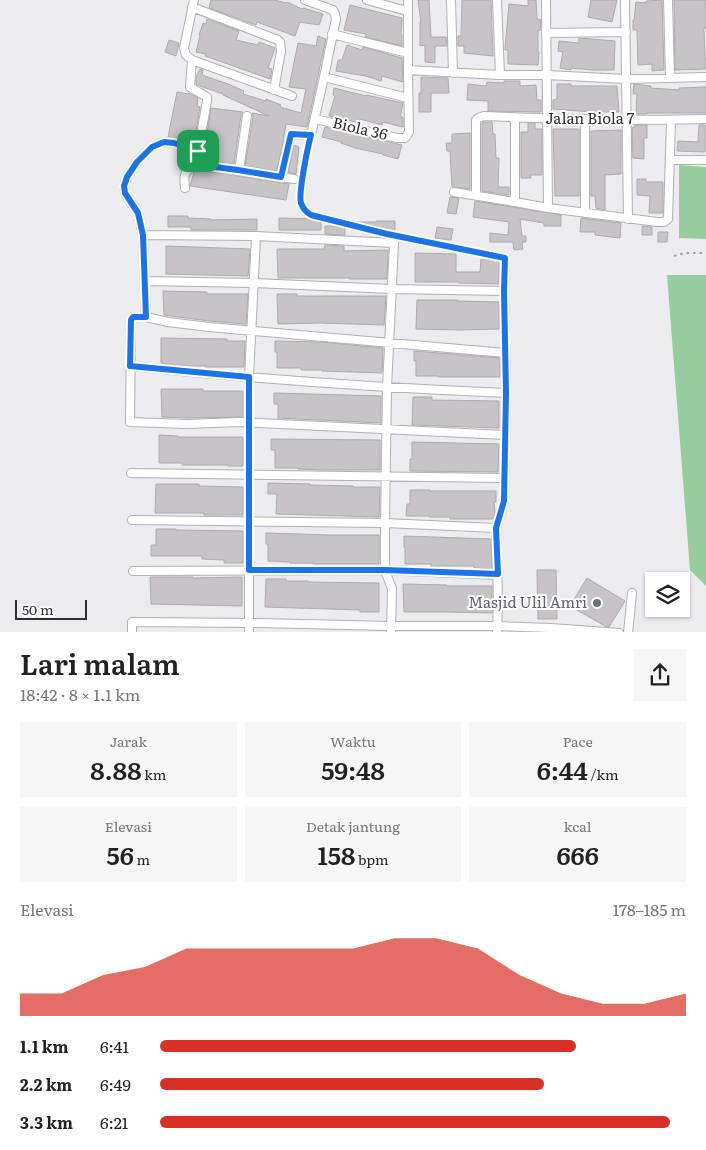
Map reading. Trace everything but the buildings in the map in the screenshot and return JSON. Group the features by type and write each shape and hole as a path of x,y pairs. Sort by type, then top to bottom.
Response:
{"street":[{"path":"281,177 291,134 311,135 336,19 333,10 305,0"},
{"path":"329,9 333,0"},
{"path":"367,0 408,11"},
{"path":"324,77 408,98 408,0"},
{"path":"451,0 453,73"},
{"path":"497,0 500,75"},
{"path":"546,0 548,208"},
{"path":"625,0 628,218"},
{"path":"668,0 670,78"},
{"path":"274,90 282,51 280,42 193,4 184,48 186,56 192,60 274,90 292,96"},
{"path":"546,33 626,32"},
{"path":"332,34 408,53"},
{"path":"192,60 190,87 207,97 198,151 198,163"},
{"path":"408,70 626,79 706,77"},
{"name":"Biola 36","path":"315,119 397,138 405,138 409,132 408,98"},
{"path":"238,170 247,116"},
{"name":"Jalan Biola 7","path":"476,195 476,120 484,116 585,120 706,119"},
{"path":"515,118 515,202"},
{"path":"585,120 586,213"},
{"path":"454,192 548,208 664,222 668,219 671,120"},
{"path":"146,317 143,235 138,213 125,193 124,186 127,177 137,162 152,147 164,142 174,143 198,151"},
{"path":"670,160 706,160"},
{"path":"198,163 200,165 294,178"},
{"path":"186,188 184,177 186,170 198,163"},
{"path":"143,235 256,236 394,243 387,387 385,523 385,570 392,589 391,629"},
{"path":"249,632 249,377 256,236"},
{"path":"497,629 498,574 496,528 504,501 506,393 505,258"},
{"path":"144,281 253,282 392,289 504,291"},
{"path":"505,353 251,331 176,323 146,317 133,317 131,320 130,422 180,424 249,423 505,435"},
{"path":"130,366 387,387 506,393"},
{"path":"131,473 504,478"},
{"path":"132,520 385,523 496,528"},
{"path":"133,571 385,570 498,574"},
{"path":"628,632 632,593"},
{"path":"132,632 132,622 249,623 391,629 619,632"}],"path":[{"path":"311,135 301,189 300,202 304,210 311,215 387,234"},
{"path":"396,236 505,258"},
{"path":"674,256 685,253 706,253"}],"green space":[{"path":"679,165 706,167 706,239 679,238"},
{"path":"667,275 706,275 706,586 690,570"}],"place":[{"name":"Masjid Ulil Amri","path":"597,603"}],"route":[{"path":"291,134 311,135 300,202 304,210 311,215 387,234 505,258 506,393 504,501 496,528 498,574 385,570 249,570 249,377 130,366 131,320 133,317 146,317 143,235 138,213 125,193 124,186 127,177 137,162 152,147 164,142 174,143 198,151 198,163 200,165 281,177 291,134"}]}
